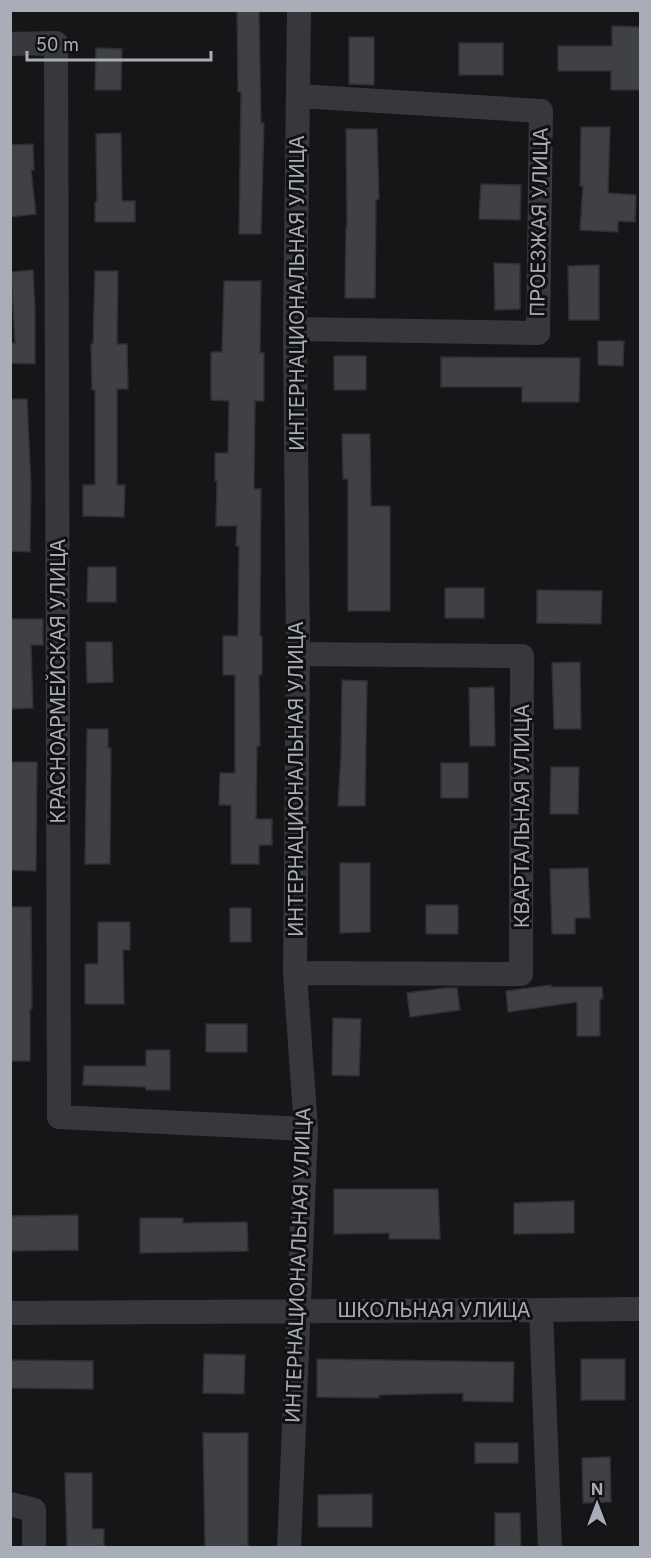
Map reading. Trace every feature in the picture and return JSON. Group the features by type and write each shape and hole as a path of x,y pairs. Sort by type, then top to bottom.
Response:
{"street":[{"name":"ИНТЕРНАЦИОНАЛЬНАЯ УЛИЦА","path":"289,1548 306,1129 295,973 298,654 295,329 299,10"},
{"name":"КРАСНОАРМЕЙСКАЯ УЛИЦА","path":"10,44 56,43 59,1117 306,1129"},
{"name":"ПРОЕЗЖАЯ УЛИЦА","path":"295,329 538,333 541,111 298,96"},
{"name":"КВАРТАЛЬНАЯ УЛИЦА","path":"295,973 521,974 522,656 298,654"},
{"name":"ШКОЛЬНАЯ УЛИЦА","path":"10,1313 640,1309"},
{"path":"541,1310 550,1548"},
{"path":"10,1504 34,1510 34,1548"}],"building":[{"path":"237,10 259,10 261,123 264,123 261,234 239,234 241,92 238,92"},
{"path":"612,26 640,27 640,90 611,90 611,71 558,71 558,46 612,46"},
{"path":"349,37 374,37 374,85 349,84"},
{"path":"459,43 503,43 503,75 459,75"},
{"path":"96,48 122,49 121,90 95,90"},
{"path":"581,127 610,127 608,193 636,195 635,222 618,221 618,232 580,230 583,186 580,186"},
{"path":"346,129 377,129 379,199 376,200 375,298 345,298"},
{"path":"121,133 122,201 135,201 135,222 95,222 96,134"},
{"path":"33,144 34,170 31,170 36,214 10,217 10,145"},
{"path":"481,184 521,185 520,220 479,219"},
{"path":"494,263 520,264 520,309 495,310"},
{"path":"599,265 599,320 569,320 568,266"},
{"path":"33,270 35,364 10,363 10,343 15,343 11,272"},
{"path":"95,271 118,271 117,344 127,344 128,389 117,389 117,485 125,485 124,517 83,516 83,485 95,485 95,390 92,390 91,344 93,344"},
{"path":"224,281 261,281 260,353 264,353 264,401 255,401 254,489 261,489 260,636 262,636 256,819 272,819 272,845 259,845 259,864 231,864 231,805 219,805 220,773 235,773 235,675 223,675 223,636 238,636 239,546 236,546 237,526 216,526 215,453 228,453 229,401 211,400 211,352 222,352"},
{"path":"598,341 624,341 623,366 598,365"},
{"path":"334,356 366,356 366,390 334,390"},
{"path":"441,357 580,358 579,402 522,402 522,387 441,387"},
{"path":"10,399 27,399 31,485 30,552 10,551"},
{"path":"342,434 370,434 371,506 390,506 390,611 348,611 348,479 343,479"},
{"path":"88,567 116,567 116,602 87,602"},
{"path":"445,588 484,588 484,618 445,618"},
{"path":"537,590 602,591 601,624 537,623"},
{"path":"10,619 43,619 43,645 31,645 33,708 10,709"},
{"path":"86,642 112,642 113,682 87,683"},
{"path":"580,662 581,729 554,729 552,663"},
{"path":"342,680 367,681 365,806 338,806"},
{"path":"494,687 495,746 470,746 469,688"},
{"path":"87,729 108,729 108,748 111,748 110,864 85,864"},
{"path":"10,762 37,762 36,871 10,870"},
{"path":"441,763 468,763 468,798 441,798"},
{"path":"551,767 579,767 578,814 550,814"},
{"path":"340,863 370,863 370,932 340,933"},
{"path":"588,868 590,918 575,918 575,934 552,934 550,869"},
{"path":"426,905 458,905 458,934 426,934"},
{"path":"10,907 31,907 30,1061 10,1061"},
{"path":"230,908 251,908 251,942 230,942"},
{"path":"98,922 130,922 130,950 123,950 124,1004 85,1004 85,964 98,964"},
{"path":"551,985 551,987 602,987 600,1036 577,1036 577,1002 508,1012 506,991"},
{"path":"457,988 460,1010 410,1017 407,993"},
{"path":"333,1018 361,1019 359,1076 332,1075"},
{"path":"206,1024 247,1024 247,1052 206,1052"},
{"path":"146,1050 170,1050 170,1090 83,1085 84,1066 146,1066"},
{"path":"334,1189 438,1189 440,1239 389,1239 389,1233 334,1234"},
{"path":"574,1201 574,1233 514,1234 514,1203"},
{"path":"78,1215 78,1250 10,1251 10,1216"},
{"path":"140,1218 183,1218 183,1223 247,1222 248,1251 140,1253"},
{"path":"204,1354 245,1355 244,1394 203,1393"},
{"path":"317,1359 514,1362 513,1402 463,1401 463,1393 379,1395 379,1398 317,1397"},
{"path":"581,1359 625,1359 625,1400 581,1400"},
{"path":"10,1360 93,1361 93,1389 10,1388"},
{"path":"203,1433 248,1433 248,1548 205,1548"},
{"path":"475,1443 518,1443 518,1463 475,1463"},
{"path":"610,1457 611,1502 583,1503 582,1458"},
{"path":"65,1473 92,1473 92,1529 104,1529 104,1548 67,1548"},
{"path":"372,1494 372,1527 318,1527 318,1495"},
{"path":"495,1513 520,1513 521,1548 495,1548"}]}
